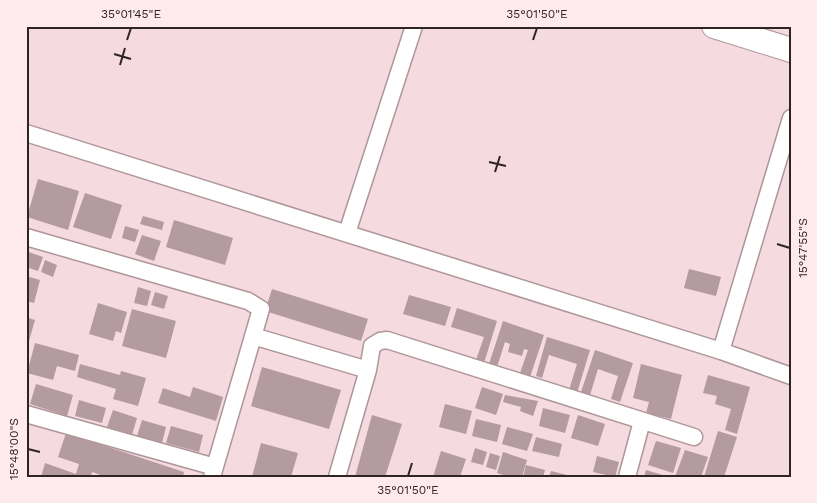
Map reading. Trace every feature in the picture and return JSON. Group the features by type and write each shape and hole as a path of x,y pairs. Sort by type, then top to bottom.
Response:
{"main road":[{"path":"714,26 791,50"}],"street":[{"path":"347,233 414,26"},
{"path":"721,351 791,118"},
{"path":"26,133 721,351 791,376"},
{"path":"26,237 248,301 261,309 213,472 26,414"},
{"path":"253,336 368,370"},
{"path":"337,477 368,370 372,346 380,341 387,340 694,437"},
{"path":"627,477 642,421"}],"building":[{"path":"38,179 79,191 68,230 27,217"},
{"path":"85,193 122,205 111,239 73,227"},
{"path":"143,216 164,222 162,230 140,224"},
{"path":"174,220 233,238 225,265 166,247"},
{"path":"125,226 139,230 135,242 122,238"},
{"path":"142,235 161,241 154,261 135,254"},
{"path":"26,251 43,257 38,271 26,267"},
{"path":"45,260 57,265 53,277 41,272"},
{"path":"689,269 721,277 716,296 684,288"},
{"path":"26,276 40,280 34,303 26,301"},
{"path":"138,287 151,291 147,306 134,303"},
{"path":"272,289 368,319 361,341 265,311"},
{"path":"155,292 168,296 164,309 151,305"},
{"path":"409,295 451,307 445,326 403,314"},
{"path":"98,303 127,312 121,333 116,331 113,341 89,334"},
{"path":"457,308 497,321 484,363 476,360 484,337 451,327"},
{"path":"132,309 176,321 166,358 122,346"},
{"path":"26,317 35,320 27,348 26,348"},
{"path":"503,321 544,335 530,377 520,373 528,350 524,349 522,356 508,352 510,344 505,342 497,367 489,364"},
{"path":"547,337 590,350 577,393 569,390 577,364 549,355 542,378 536,376"},
{"path":"35,343 79,355 75,371 57,366 53,380 27,373"},
{"path":"595,350 633,363 620,402 611,399 618,376 598,369 590,395 581,392"},
{"path":"80,364 120,375 121,371 146,378 138,406 113,399 116,389 77,377"},
{"path":"641,364 682,375 671,419 646,413 649,402 633,398"},
{"path":"262,367 341,390 329,429 251,406"},
{"path":"708,375 750,387 737,434 725,430 731,409 715,404 717,396 703,393"},
{"path":"36,384 73,395 67,416 30,404"},
{"path":"193,387 223,397 216,421 158,403 163,388 190,397"},
{"path":"482,387 503,394 496,415 475,408"},
{"path":"505,395 538,401 533,416 520,411 521,407 503,402"},
{"path":"79,400 106,408 102,423 75,416"},
{"path":"445,404 472,411 466,434 439,427"},
{"path":"543,408 570,415 565,433 539,426"},
{"path":"113,410 137,418 132,435 107,427"},
{"path":"372,415 402,424 385,477 355,477"},
{"path":"578,415 605,424 598,446 571,438"},
{"path":"476,419 501,425 497,442 472,436"},
{"path":"142,420 166,427 162,443 137,436"},
{"path":"171,426 203,435 199,452 166,443"},
{"path":"507,427 533,434 527,451 502,444"},
{"path":"718,431 737,437 724,477 704,477"},
{"path":"66,433 184,472 183,477 106,477 92,472 91,477 41,477 45,463 76,474 79,464 58,457"},
{"path":"536,437 562,444 559,457 532,451"},
{"path":"656,441 681,448 673,473 648,465"},
{"path":"261,443 298,453 291,477 252,477"},
{"path":"475,448 487,452 483,465 471,462"},
{"path":"685,450 708,457 701,477 675,477"},
{"path":"441,451 466,459 460,477 433,477"},
{"path":"503,452 527,460 522,477 510,477 497,473"},
{"path":"490,453 500,456 496,470 486,467"},
{"path":"597,456 619,462 615,477 593,472"},
{"path":"526,465 545,470 543,477 523,477"},
{"path":"646,470 666,476 666,477 644,477"},
{"path":"551,471 571,476 571,477 549,477"}]}
